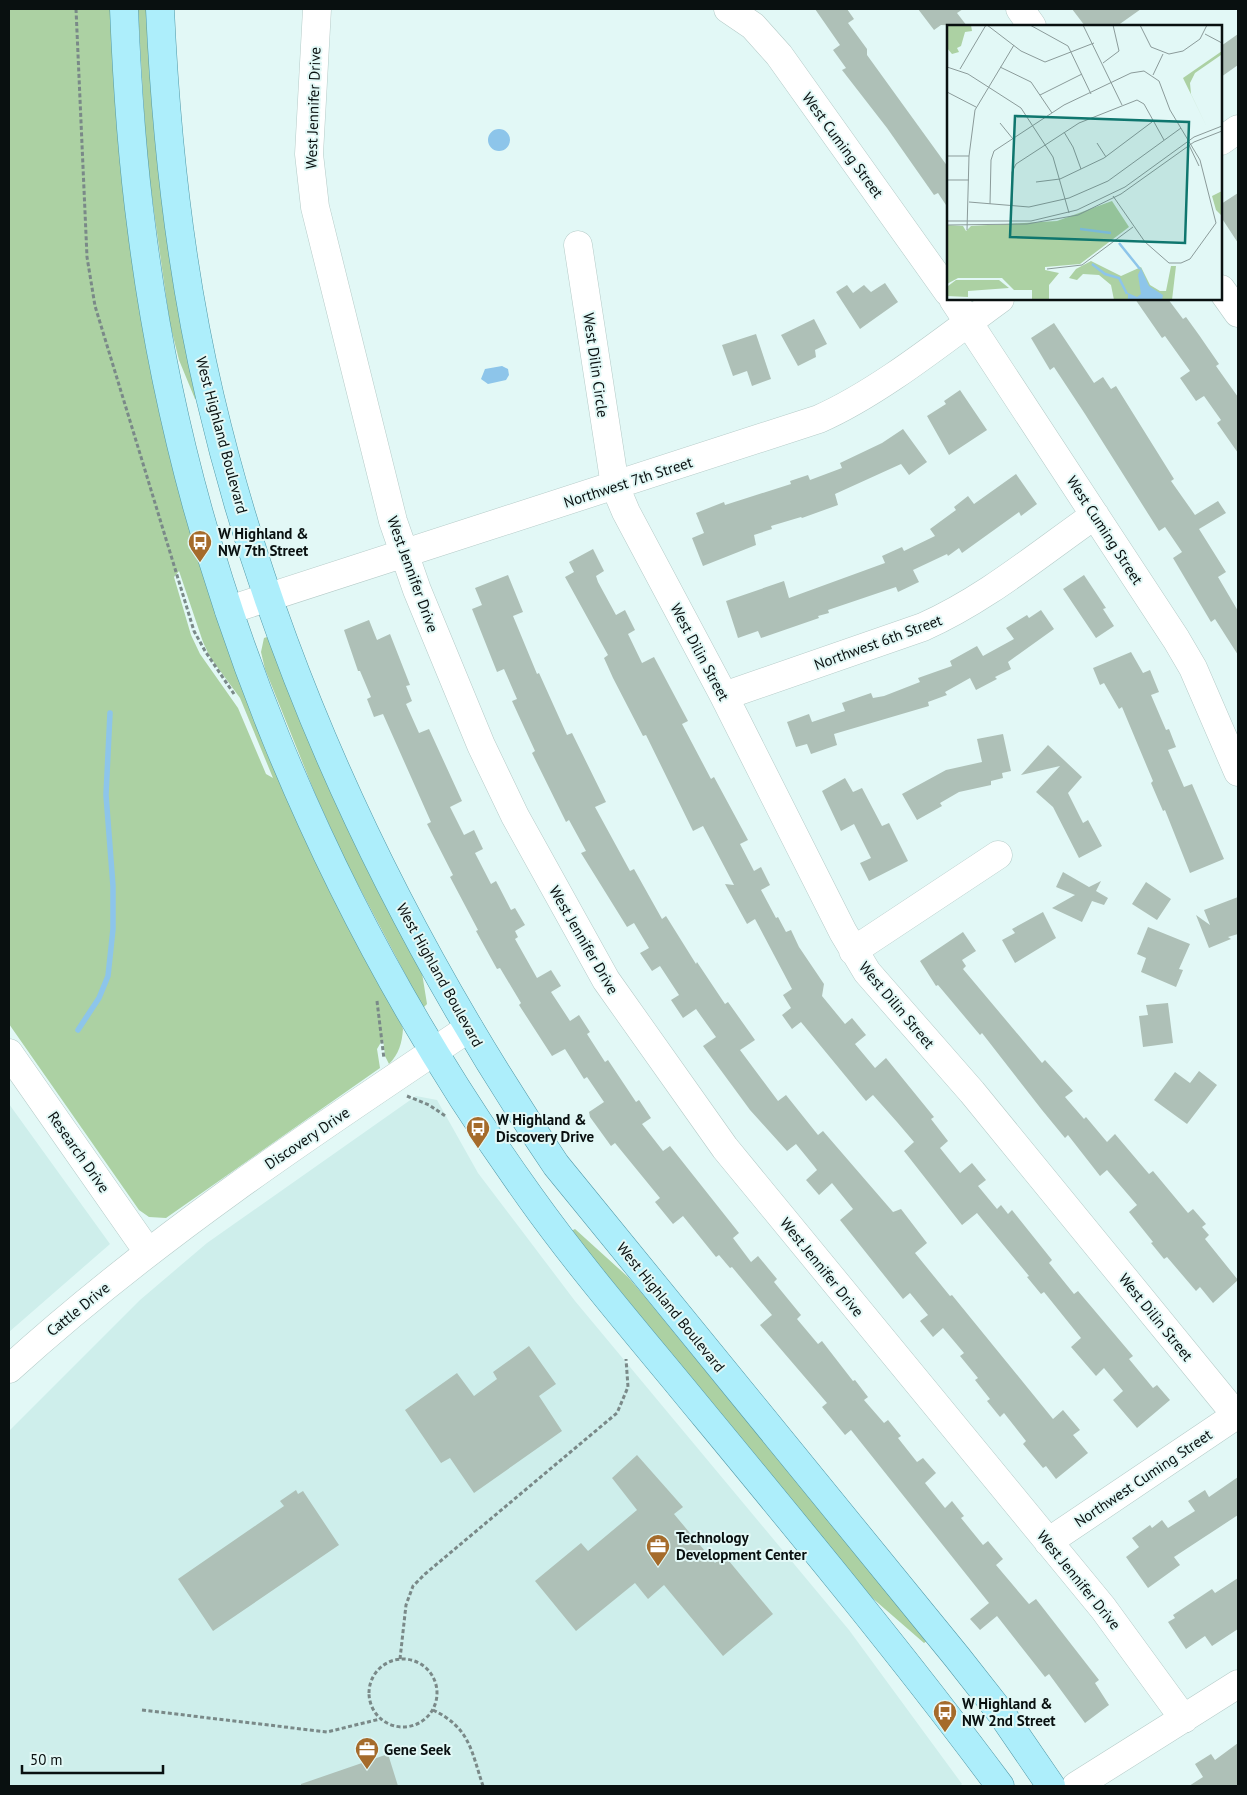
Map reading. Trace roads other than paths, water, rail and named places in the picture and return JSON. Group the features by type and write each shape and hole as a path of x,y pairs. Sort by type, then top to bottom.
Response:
{"main road":[{"path":"124,9 134,164 154,312 182,446 228,610 253,682 315,826 352,903 433,1052 520,1183 590,1277 927,1688 1000,1786"},
{"name":"West Highland Boulevard","path":"160,9 171,160 190,300 210,397 237,498 297,678 335,771 417,937 468,1028 514,1103 556,1165 968,1671 1001,1713 1051,1786"}],"street":[{"name":"West Jennifer Drive","path":"317,9 309,154 315,207 376,454 404,554 485,754 515,816 606,980 725,1148 1103,1608 1184,1719"},
{"name":"West Cuming Street","path":"728,9 753,26 779,55 947,291"},
{"path":"1020,9 1031,25"},
{"path":"1222,140 1238,129"},
{"name":"West Dilin Circle","path":"578,245 615,486"},
{"path":"1222,289 1238,313"},
{"name":"West Cuming Street","path":"954,300 970,321 1193,668 1238,772"},
{"name":"Northwest 7th Street","path":"228,610 764,438 837,411 876,387 999,300"},
{"name":"West Dilin Street","path":"615,486 626,512 724,696 853,951 867,972 977,1098 1237,1415"},
{"name":"Northwest 6th Street","path":"724,696 914,630 951,615 1095,515"},
{"path":"853,951 998,856"},
{"name":"Discovery Drive","path":"148,1252 233,1188 468,1028"},
{"name":"Research Drive","path":"9,1054 148,1252"},
{"name":"Cattle Drive","path":"9,1368 148,1252"},
{"name":"Northwest Cuming Street","path":"1048,1542 1237,1415"},
{"path":"1076,1786 1238,1684"}],"water":[{"path":"499,129 509,136 510,140 503,150 499,151 489,144 488,140 495,130"},
{"path":"502,366 508,369 509,375 506,380 488,384 481,379 485,369"}],"waterway":[{"path":"78,1030 99,998 108,976 113,929 113,886 106,795 110,713"}],"place":[{"name":"W Highland & NW 7th Street","path":"200,563"},
{"name":"W Highland & Discovery Drive","path":"478,1149"},
{"name":"Technology Development Center","path":"658,1567"},
{"name":"W Highland & NW 2nd Street","path":"945,1733"},
{"name":"Gene Seek","path":"367,1770"}]}
